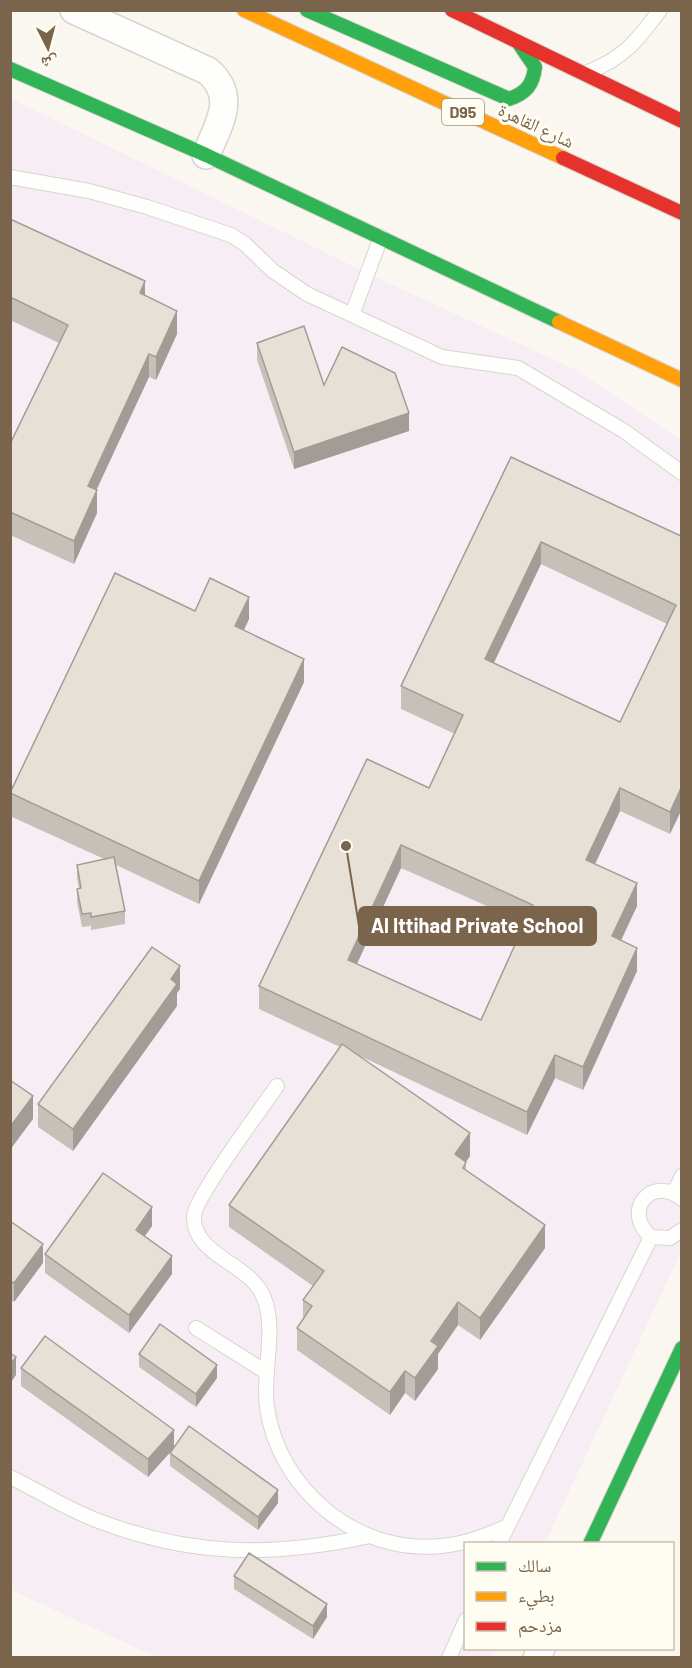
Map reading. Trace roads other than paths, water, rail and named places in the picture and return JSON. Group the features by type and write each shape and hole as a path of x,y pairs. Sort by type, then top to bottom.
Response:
{"main road":[{"name":"شارع القاهرة","path":"244,10 681,213"},
{"path":"308,10 509,99 524,94 533,83 535,67 518,42"},
{"path":"452,10 681,121"},
{"path":"10,69 206,155 681,380"},
{"path":"591,1542 681,1348"}],"street":[{"path":"74,10 208,70 215,77 225,97 224,109 206,155"}],"lane":[{"path":"580,74 608,64 628,51 660,10"},
{"path":"10,177 89,191 147,207 231,235 245,244 289,284 442,357 518,368 624,431 681,473"},
{"path":"352,315 381,237"},
{"path":"277,1086 198,1201 194,1213 194,1224 205,1245 254,1279 262,1291 269,1318 267,1406 275,1440 290,1472 312,1499 339,1521 370,1536 405,1545 440,1546 474,1540 506,1527"},
{"path":"681,1176 678,1196 665,1190 655,1191 641,1203 638,1212 639,1222 651,1237 670,1238 681,1230"},
{"path":"500,1542 651,1237"},
{"path":"196,1328 266,1372"},
{"path":"10,1477 95,1520 148,1538 203,1549 259,1552 315,1548 370,1536"},
{"path":"449,1658 464,1622"}],"place":[{"name":"Al Ittihad Private School","path":"346,846"}]}
